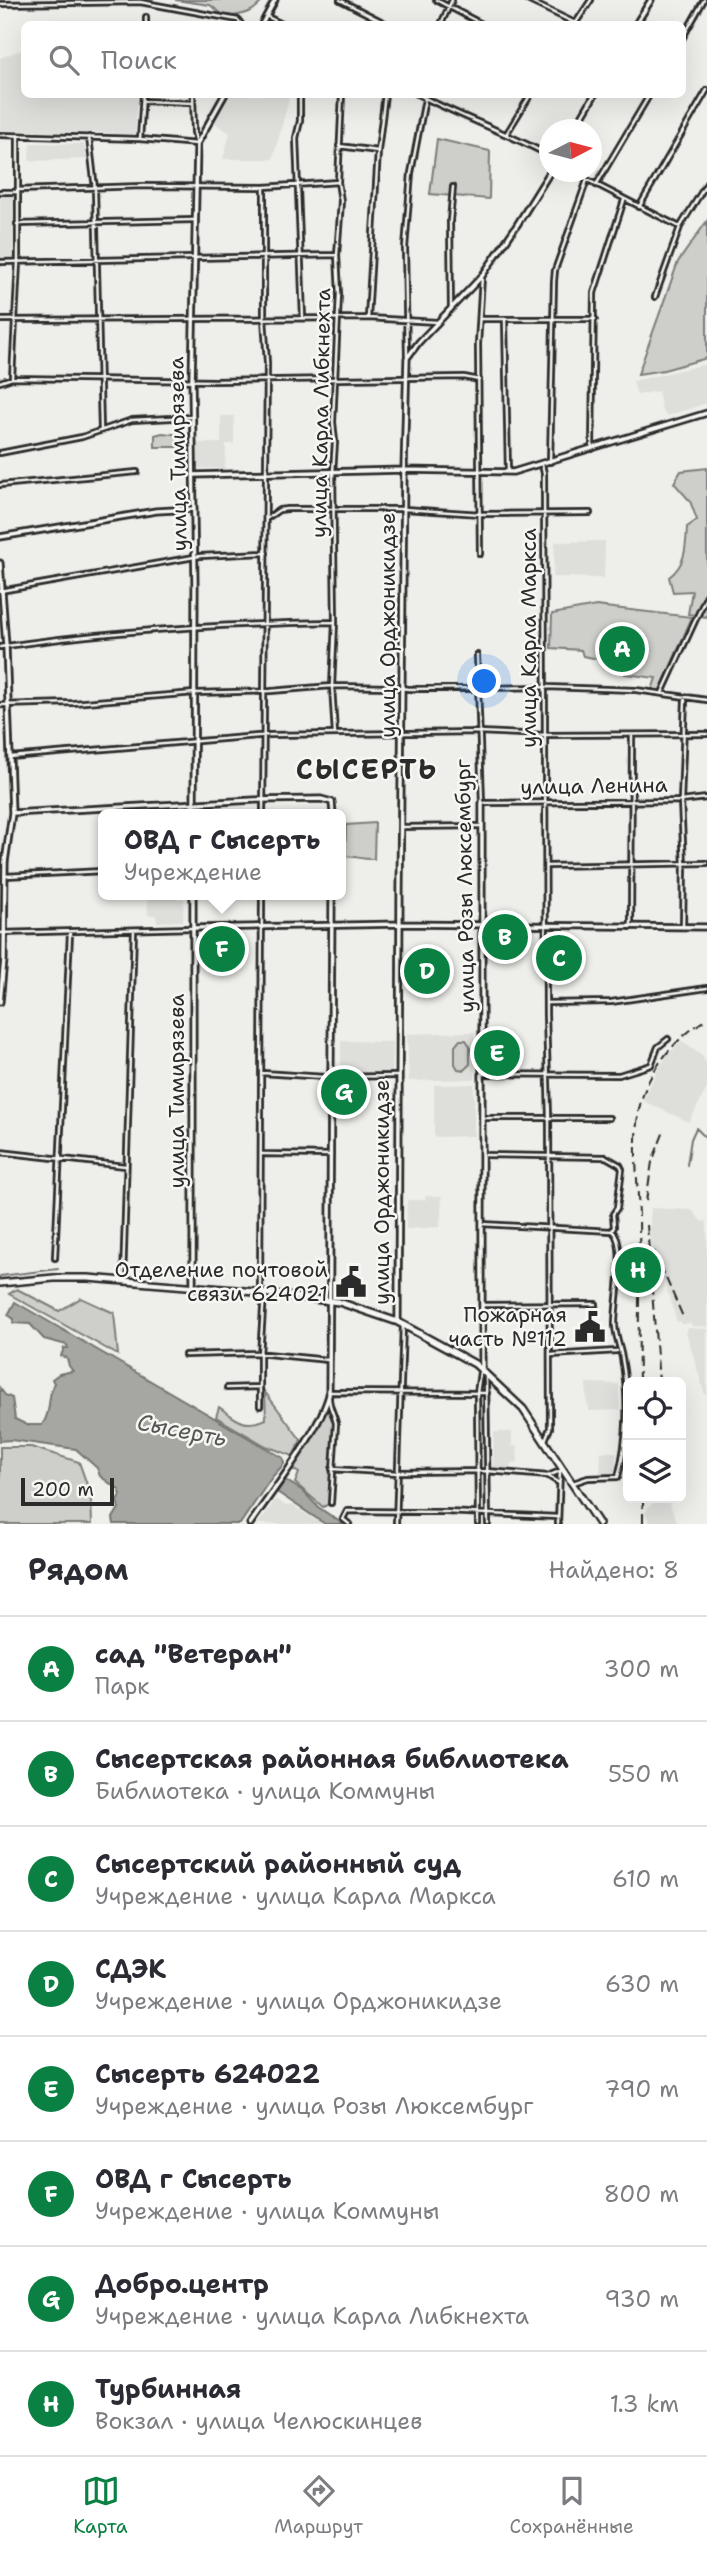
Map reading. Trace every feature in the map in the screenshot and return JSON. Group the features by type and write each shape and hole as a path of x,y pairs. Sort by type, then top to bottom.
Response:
{"main road":[{"path":"0,1283 54,1278 122,1280 262,1292 331,1301 401,1323 444,1345 482,1370 523,1409 598,1524"}],"street":[{"path":"264,21 275,0"},
{"path":"340,0 381,21"},
{"path":"436,0 476,21"},
{"path":"442,21 452,0"},
{"path":"527,0 570,21"},
{"path":"578,21 591,0"},
{"path":"638,21 650,0"},
{"path":"686,32 704,0"},
{"path":"0,4 140,2 239,21"},
{"path":"266,16 276,21"},
{"path":"639,207 707,90"},
{"path":"140,139 142,98"},
{"name":"улица Тимирязева","path":"193,98 197,144 192,380 194,809"},
{"path":"0,135 140,139 197,144 223,98"},
{"path":"300,98 300,121 296,138 303,318"},
{"name":"улица Карла Либкнехта","path":"335,734 332,686 335,622 333,422 339,281 337,255 341,201 338,182 342,98"},
{"path":"368,318 385,98"},
{"path":"507,133 528,98"},
{"path":"580,119 593,98"},
{"path":"596,185 648,98"},
{"path":"425,99 477,123 507,133 539,150"},
{"name":"улица Орджоникидзе","path":"401,1323 398,1076 407,358 405,248 411,173 425,99"},
{"path":"142,101 193,103"},
{"path":"12,378 18,262 18,135"},
{"path":"89,137 95,189 101,430"},
{"path":"339,146 379,151"},
{"path":"0,192 264,187 338,182"},
{"path":"407,358 437,322 482,276 544,182"},
{"path":"550,462 555,270 586,182"},
{"path":"591,182 680,227"},
{"path":"655,297 680,227 707,183"},
{"path":"263,809 267,380 264,187"},
{"path":"451,309 450,221 453,187"},
{"path":"592,449 594,293 624,200"},
{"path":"17,224 194,220"},
{"path":"0,262 337,255"},
{"path":"480,554 479,380 482,276"},
{"path":"0,320 368,318 437,322"},
{"path":"480,319 595,319"},
{"path":"505,320 508,472"},
{"path":"0,382 12,378 99,381 335,381 464,377 479,380"},
{"path":"193,475 404,470 508,472 542,465 707,413"},
{"path":"0,453 82,437 132,420 192,417"},
{"name":"улица Карла Маркса","path":"542,465 551,1355 550,1428 545,1441"},
{"path":"0,485 137,472"},
{"path":"0,537 156,511 194,509"},
{"path":"266,519 279,510 404,509 481,514 590,513"},
{"path":"1,591 194,556 266,553"},
{"path":"0,562 9,705 12,813 4,879 0,1002"},
{"path":"662,693 707,594"},
{"path":"0,647 164,628 265,622 335,622"},
{"name":"улица Розы Люксембург","path":"477,655 482,803 482,1370"},
{"path":"0,705 74,703 332,686 403,689 545,687 662,693 707,700"},
{"path":"682,927 684,865 681,801 685,698"},
{"path":"10,757 262,736 479,732 546,735 707,734"},
{"path":"631,927 632,734"},
{"name":"улица Ленина","path":"482,803 681,801 707,798"},
{"path":"12,813 321,799 332,802 333,809"},
{"path":"402,827 482,825"},
{"path":"547,866 707,863"},
{"path":"4,879 98,871"},
{"name":"улица Тимирязева","path":"193,900 193,1286"},
{"path":"260,1406 262,900"},
{"path":"331,1503 336,1423 329,1406 332,900"},
{"path":"2,933 400,925 707,927"},
{"path":"122,1280 134,930"},
{"path":"55,1258 70,933"},
{"path":"546,1003 611,1002 707,988"},
{"path":"482,1074 619,1075 651,1065 658,1047 668,1039"},
{"path":"262,1073 398,1076"},
{"path":"482,1118 609,1118"},
{"path":"0,1152 125,1166"},
{"path":"261,1154 331,1155"},
{"path":"482,1155 607,1157 620,1165 621,1169 612,1231"},
{"path":"482,1223 612,1231 616,1234 620,1283 615,1325 623,1366 626,1430 618,1477 588,1478 573,1483"},
{"path":"484,1305 596,1304"},
{"path":"396,1524 401,1323"},
{"path":"551,1355 619,1350"},
{"path":"185,1356 231,1353 330,1360"},
{"path":"478,1524 477,1393 478,1374 482,1370 486,1377 487,1393 488,1524"},
{"path":"227,1388 260,1387"},
{"path":"329,1393 487,1393"},
{"path":"250,1524 306,1440 326,1406 329,1393"},
{"path":"558,1524 560,1464"},
{"path":"332,1469 398,1473 487,1471 548,1476 559,1483"},
{"path":"548,1476 559,1471"},
{"path":"349,1524 343,1516 346,1511 558,1517"}],"shaded area":[{"path":"175,0 263,0 247,13 226,17 210,5"},
{"path":"21,50 21,98 138,98 135,134 0,130 0,58"},
{"path":"226,98 289,98 273,159 223,159 230,133 213,122"},
{"path":"437,139 490,151 489,199 430,194"},
{"path":"30,143 84,144 87,159 29,161"},
{"path":"0,195 14,195 13,257 0,258"},
{"path":"707,221 707,358 638,374 678,262"},
{"path":"707,364 707,403 667,416 662,411 658,391 637,395 633,381"},
{"path":"221,416 234,416 234,444 226,444 225,469 196,468 196,443 221,443"},
{"path":"155,435 181,435 181,447 155,447"},
{"path":"707,468 707,617 688,614 692,591 673,592 669,577 682,561 687,527 697,520 690,501 674,483 681,471"},
{"path":"605,541 604,578 553,577 555,542"},
{"path":"596,606 692,617 660,691 652,690 656,678 625,674 626,664 583,656 581,650 551,648 552,614"},
{"path":"375,823 374,859 346,856 346,825"},
{"path":"147,900 184,900 183,921 157,922 156,915 148,915"},
{"path":"474,1032 475,1079 409,1081 407,1034"},
{"path":"460,1040 466,1040 470,1046 470,1064 464,1070 458,1069 455,1064 455,1046"},
{"path":"341,1041 393,1042 392,1073 341,1072"},
{"path":"682,1041 702,1056 707,1065 707,1088 689,1122 643,1101 657,1071 669,1053"},
{"path":"474,1084 474,1136 434,1137 434,1085"},
{"path":"426,1196 442,1196 440,1227 406,1229 407,1200 425,1200"},
{"path":"651,1208 692,1210 701,1221 707,1222 707,1327 677,1322 660,1268 650,1247"},
{"path":"17,1289 59,1311 81,1298 114,1313 118,1355 9,1294"},
{"path":"688,1328 707,1329 707,1395 686,1332"},
{"path":"586,1383 619,1384 620,1410 589,1411"},
{"path":"265,1392 301,1440 293,1456 266,1446 216,1417 219,1407 246,1423 266,1419"},
{"path":"479,1394 486,1395 486,1448 480,1448"},
{"path":"328,1408 334,1418 334,1429 329,1504 323,1507 295,1483 299,1473 292,1469"},
{"path":"494,1432 512,1432 512,1446 517,1446 518,1463 511,1463 510,1469 493,1468"},
{"path":"0,1447 31,1447 79,1462 91,1496 92,1524 0,1524"},
{"path":"601,1452 616,1452 615,1475 600,1475"},
{"path":"276,1499 286,1506 292,1505 322,1524 258,1524"},
{"path":"669,1503 678,1524 651,1524 645,1513 650,1505"}],"water":[{"name":"Сысерть","path":"15,1302 283,1458 284,1464 240,1524 114,1524 113,1518 119,1508 117,1501 121,1495 119,1490 100,1476 97,1468 76,1449 11,1440 0,1441 0,1388 5,1395 12,1398 15,1419 27,1425 42,1425 54,1383 52,1379 59,1374 73,1371 67,1358 61,1356 64,1348 68,1348 67,1345 44,1339 30,1324 13,1323 14,1319 8,1315"},
{"path":"285,1480 303,1491 318,1507 343,1524 325,1524 277,1492"}],"waterway":[{"path":"687,1165 691,1139 696,1128 707,1139"},
{"path":"0,1276 58,1269"}],"railway":[{"path":"639,1377 636,1146 640,1105 650,1079 665,1056 684,1035 707,1019"},
{"path":"646,1201 652,1162 664,1131"},
{"path":"647,1225 659,1377"},
{"path":"654,1251 684,1319"},
{"path":"643,1503 643,1524"}],"place":[{"name":"сад \"Ветеран\"","path":"622,649"},
{"name":"Сысертская районная библиотека","path":"505,937"},
{"name":"ОВД г Сысерть","path":"222,949"},
{"name":"Сысертский районный суд","path":"559,958"},
{"name":"СДЭК","path":"427,971"},
{"name":"Сысерть 624022","path":"497,1053"},
{"name":"Добро.центр","path":"344,1092"},
{"name":"Турбинная","path":"638,1270"},
{"name":"Отделение почтовой связи 624021","path":"351,1282"},
{"name":"Пожарная часть №112","path":"590,1327"}],"district":[{"name":"СЫСЕРТЬ","path":"367,769"}]}
